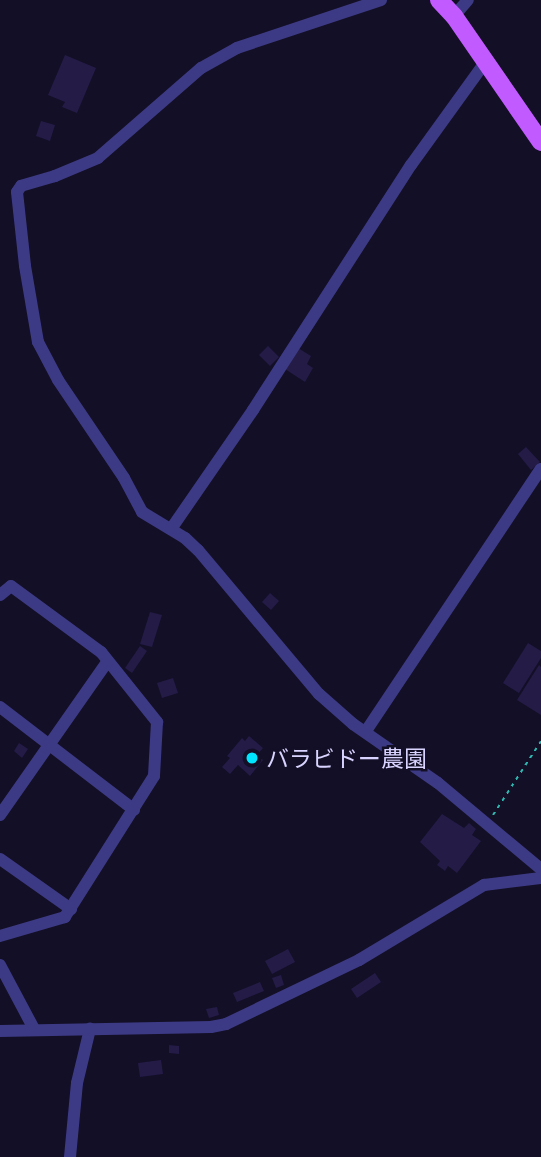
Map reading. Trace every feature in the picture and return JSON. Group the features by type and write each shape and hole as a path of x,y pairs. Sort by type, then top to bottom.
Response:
{"main road":[{"path":"439,0 454,16 541,142"}],"street":[{"path":"381,0 237,48 201,68 98,158 55,176 21,186 17,192 25,266 38,342 46,360 124,478 142,512 171,529 198,550 319,694 366,732 438,783 541,869"},
{"path":"454,16 468,0"},
{"path":"171,529 254,410 411,166 486,61"},
{"path":"366,732 541,469"},
{"path":"0,595 11,586 102,652 158,722 154,776 71,909 65,917 0,936"},
{"path":"0,816 108,661"},
{"path":"0,707 134,810"},
{"path":"0,859 71,909"},
{"path":"0,1031 211,1027 226,1024 359,960 484,885 541,877"},
{"path":"0,965 34,1029"},
{"path":"70,1157 77,1083 90,1029"}],"path":[{"path":"487,825 541,741"}],"building":[{"path":"65,55 96,68 77,113 62,107 65,102 48,95"},
{"path":"41,121 55,125 50,141 36,136"},
{"path":"268,346 279,357 270,366 259,355"},
{"path":"298,348 311,356 307,364 313,368 305,382 285,369"},
{"path":"526,447 540,462 531,470 518,454"},
{"path":"270,593 279,601 271,610 262,602"},
{"path":"150,612 162,615 152,647 140,644"},
{"path":"528,643 541,651 541,658 519,693 503,683"},
{"path":"140,646 147,651 132,673 125,668"},
{"path":"539,665 541,667 541,715 517,700"},
{"path":"173,678 178,693 162,698 157,683"},
{"path":"249,736 263,748 257,755 263,760 250,776 238,765 230,774 222,767 230,758 227,756 242,738 245,741"},
{"path":"19,743 28,749 22,758 14,751"},
{"path":"442,814 464,828 469,823 476,829 472,835 481,841 457,873 448,866 445,871 437,865 440,861 420,842"},
{"path":"288,949 295,962 272,974 265,961"},
{"path":"375,973 381,982 357,998 351,989"},
{"path":"281,975 284,985 276,988 272,978"},
{"path":"260,982 264,991 237,1002 233,993"},
{"path":"217,1007 219,1015 209,1018 206,1009"},
{"path":"169,1045 179,1046 179,1054 169,1053"},
{"path":"161,1060 163,1074 140,1077 138,1063"}],"place":[{"name":"バラビドー農園","path":"252,758"}]}
